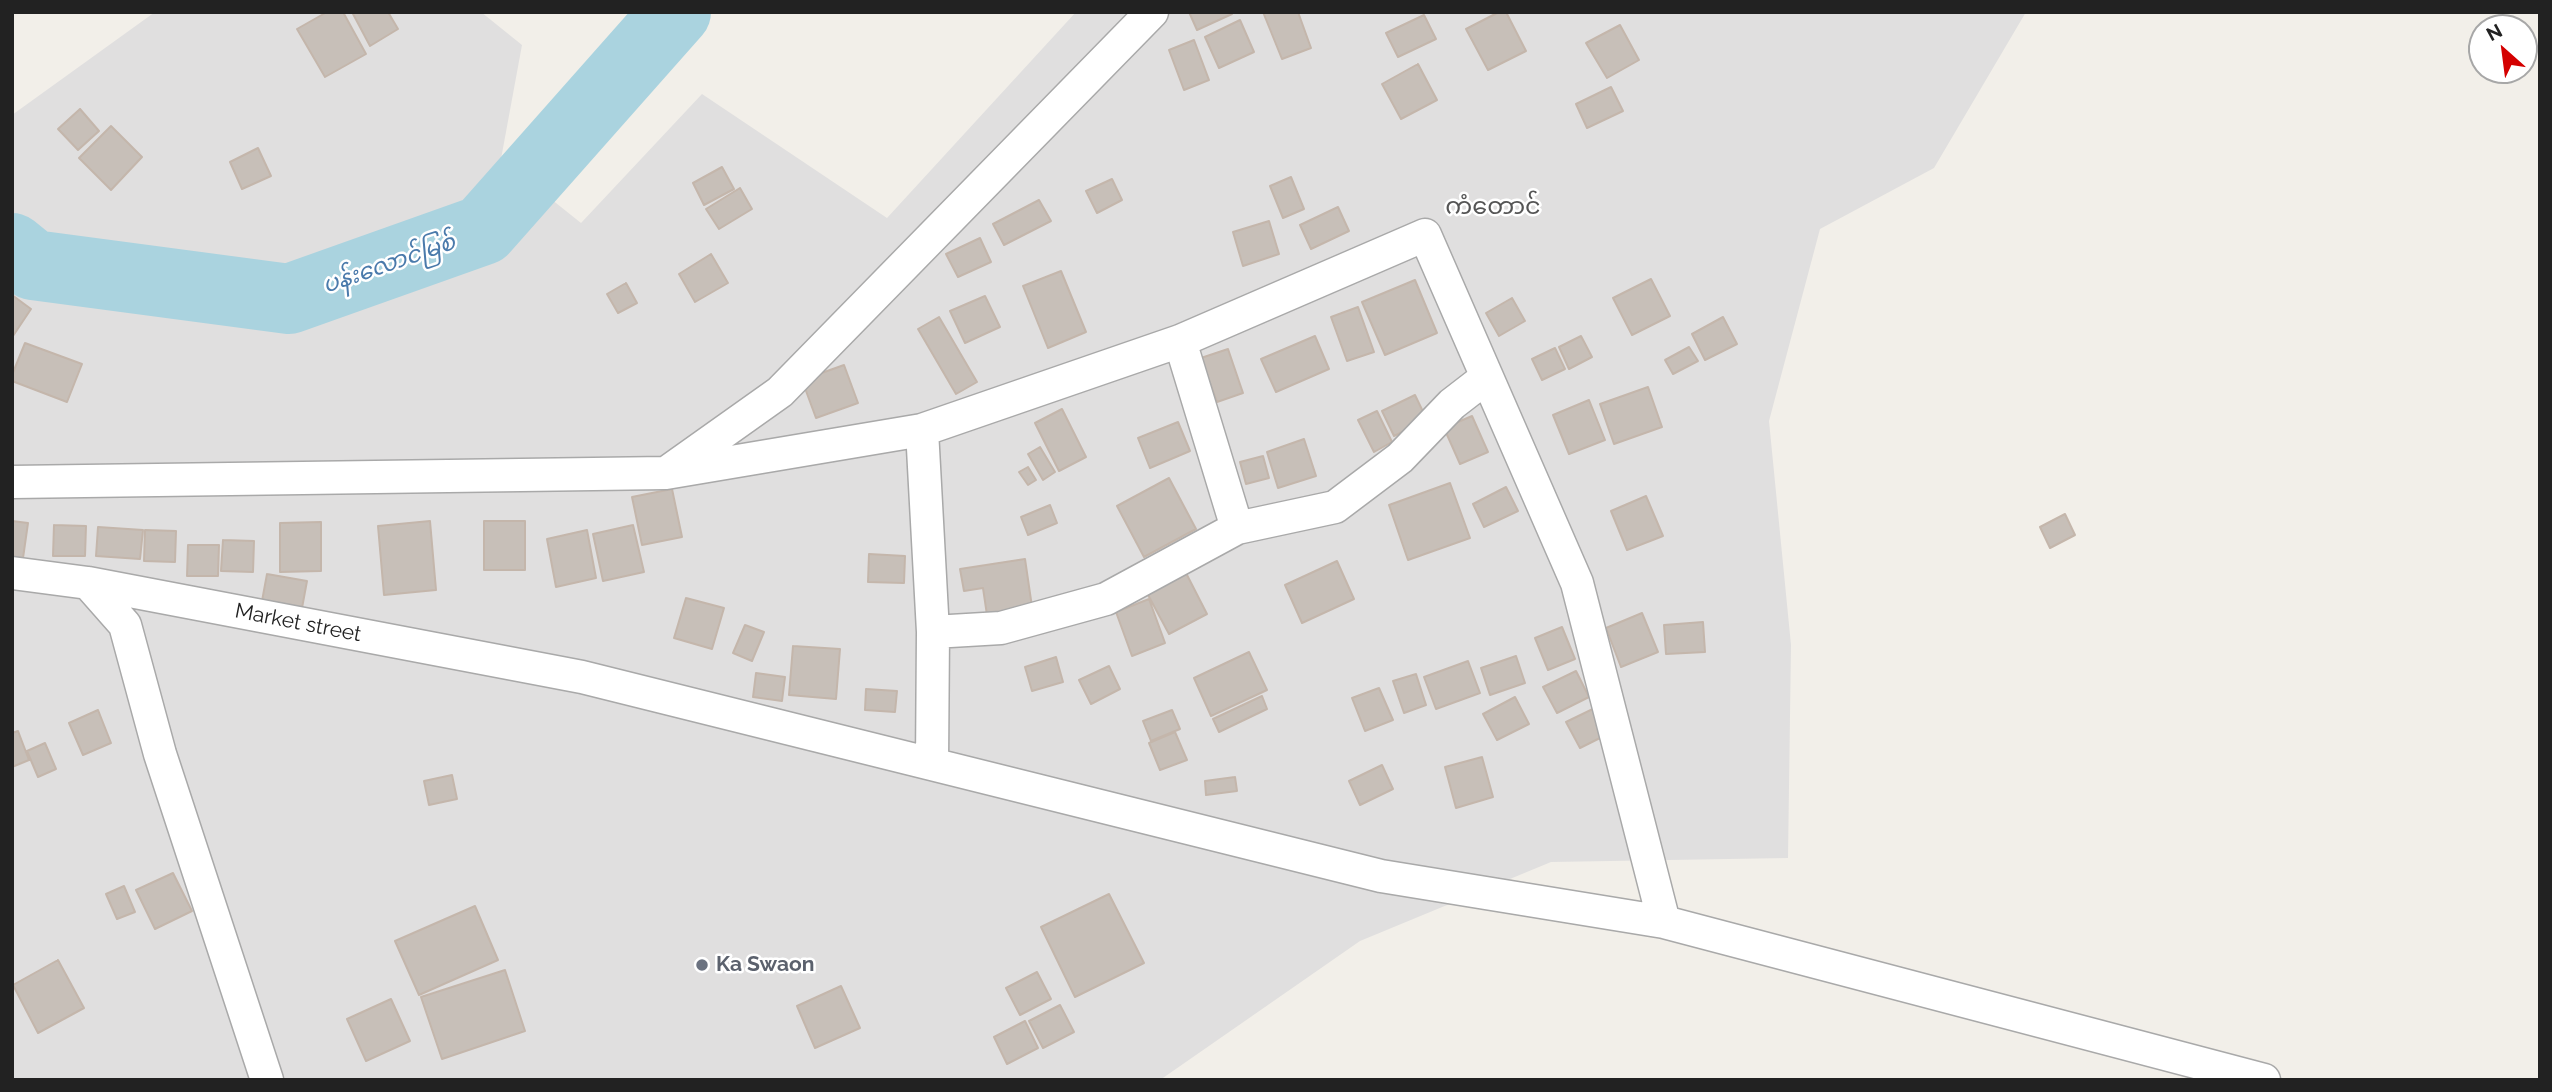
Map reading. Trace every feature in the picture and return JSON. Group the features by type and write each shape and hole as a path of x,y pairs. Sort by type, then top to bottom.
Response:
{"street":[{"path":"666,473 780,391 1153,12"},
{"path":"12,481 666,473 922,430 1180,341 1424,235 1577,583 1664,922"},
{"path":"1180,341 1237,528"},
{"path":"933,632 1001,628 1106,599 1237,528 1335,507 1400,458 1452,404 1487,377"},
{"path":"922,430 933,632 932,764"},
{"name":"Market street","path":"12,573 88,583 582,677 1381,876 1664,922 2264,1080"},
{"path":"88,583 125,625 160,754 267,1080"}],"shaded area":[{"path":"155,12 481,12 522,45 501,159 581,223 702,94 887,218 1076,12 2026,12 1934,168 1820,229 1769,421 1791,645 1788,858 1551,862 1360,941 1160,1080 12,1080 12,115"}],"building":[{"path":"327,12 343,12 366,54 325,77 297,29"},
{"path":"352,12 388,12 398,29 370,46"},
{"path":"1189,12 1231,12 1232,14 1197,30"},
{"path":"1263,12 1298,12 1311,48 1282,59"},
{"path":"1499,12 1506,12 1526,51 1488,70 1466,29"},
{"path":"1424,15 1436,39 1398,57 1386,33"},
{"path":"1240,20 1254,52 1219,68 1205,37"},
{"path":"1620,25 1639,60 1607,78 1586,43"},
{"path":"1194,40 1209,80 1184,90 1169,50"},
{"path":"1418,64 1437,100 1401,119 1382,84"},
{"path":"1611,87 1623,111 1587,128 1576,104"},
{"path":"80,109 99,131 78,150 58,129"},
{"path":"111,126 142,157 111,190 79,158"},
{"path":"258,148 271,176 242,189 230,162"},
{"path":"722,167 734,189 704,205 693,183"},
{"path":"1291,177 1304,209 1283,218 1270,186"},
{"path":"1112,179 1122,200 1097,213 1086,191"},
{"path":"740,188 752,209 719,229 706,209"},
{"path":"1039,200 1051,221 1004,245 993,224"},
{"path":"1338,207 1349,231 1311,249 1300,225"},
{"path":"1269,221 1279,254 1243,266 1233,232"},
{"path":"980,238 991,262 958,277 946,254"},
{"path":"711,254 728,283 695,302 679,274"},
{"path":"1061,271 1086,332 1048,348 1023,286"},
{"path":"1651,279 1670,316 1632,335 1613,298"},
{"path":"1415,280 1437,333 1385,355 1362,302"},
{"path":"626,283 637,303 618,313 607,294"},
{"path":"12,295 31,309 13,336 12,335"},
{"path":"985,296 1000,327 965,343 950,311"},
{"path":"1512,298 1525,321 1499,336 1486,313"},
{"path":"1358,307 1374,352 1347,361 1331,317"},
{"path":"939,317 977,382 956,394 918,329"},
{"path":"1723,317 1737,344 1705,360 1692,334"},
{"path":"1315,336 1329,369 1276,392 1261,359"},
{"path":"1581,336 1592,357 1569,369 1559,347"},
{"path":"25,343 82,364 67,402 12,381"},
{"path":"1689,347 1698,361 1673,374 1665,360"},
{"path":"1555,348 1565,369 1542,380 1532,359"},
{"path":"1228,349 1243,393 1217,402 1201,358"},
{"path":"844,365 858,403 816,418 802,380"},
{"path":"1648,387 1662,427 1614,444 1600,404"},
{"path":"1415,395 1427,420 1394,436 1382,411"},
{"path":"1589,400 1605,440 1569,454 1553,415"},
{"path":"1062,409 1086,457 1059,471 1035,423"},
{"path":"1377,411 1392,442 1374,452 1358,420"},
{"path":"1472,416 1488,452 1460,464 1444,428"},
{"path":"1178,422 1190,451 1150,468 1138,438"},
{"path":"1304,439 1316,476 1278,488 1267,452"},
{"path":"1040,447 1055,472 1043,480 1028,454"},
{"path":"1263,456 1269,478 1246,484 1240,462"},
{"path":"1028,467 1036,480 1028,485 1019,472"},
{"path":"1169,478 1196,529 1144,557 1117,506"},
{"path":"1450,483 1470,538 1408,560 1389,505"},
{"path":"1506,487 1518,511 1484,527 1473,504"},
{"path":"672,489 682,537 642,545 632,497"},
{"path":"1646,496 1663,536 1627,550 1611,511"},
{"path":"1050,505 1057,523 1028,535 1021,517"},
{"path":"2065,514 2075,535 2050,548 2040,527"},
{"path":"12,521 28,523 23,558 12,557"},
{"path":"430,521 436,590 384,595 378,526"},
{"path":"484,521 525,521 525,570 484,570"},
{"path":"321,522 321,571 280,572 280,523"},
{"path":"54,525 86,526 85,556 53,556"},
{"path":"633,525 644,572 603,581 593,534"},
{"path":"98,527 143,530 140,559 96,556"},
{"path":"145,530 176,531 175,562 144,561"},
{"path":"587,530 596,578 556,587 547,539"},
{"path":"223,540 254,541 253,572 221,571"},
{"path":"188,545 219,545 218,576 187,576"},
{"path":"869,554 905,556 904,583 868,582"},
{"path":"1025,559 1032,607 987,615 983,588 964,591 960,569"},
{"path":"1337,561 1354,599 1302,623 1285,585"},
{"path":"1186,573 1207,614 1169,634 1147,593"},
{"path":"267,574 307,581 302,608 262,601"},
{"path":"686,598 724,608 712,649 674,638"},
{"path":"1149,599 1165,643 1132,656 1116,612"},
{"path":"1642,613 1658,652 1621,667 1606,628"},
{"path":"1703,622 1705,652 1666,654 1664,625"},
{"path":"745,625 764,632 752,661 733,653"},
{"path":"1562,627 1575,659 1548,670 1535,638"},
{"path":"793,646 840,649 836,699 789,695"},
{"path":"1249,652 1267,690 1211,716 1194,678"},
{"path":"1516,656 1525,683 1490,695 1481,668"},
{"path":"1056,657 1063,682 1032,691 1025,667"},
{"path":"1468,661 1480,693 1436,709 1424,677"},
{"path":"1109,666 1120,689 1091,704 1079,680"},
{"path":"1576,671 1589,697 1557,713 1543,687"},
{"path":"756,673 785,677 782,701 753,697"},
{"path":"1416,674 1426,705 1404,713 1393,681"},
{"path":"1379,688 1393,720 1365,731 1352,698"},
{"path":"866,689 897,691 895,712 865,710"},
{"path":"1262,696 1267,709 1219,732 1213,719"},
{"path":"1515,697 1529,724 1497,740 1483,714"},
{"path":"1599,706 1612,732 1580,748 1566,722"},
{"path":"98,710 111,743 83,755 69,723"},
{"path":"1172,710 1180,729 1151,741 1143,721"},
{"path":"18,731 29,760 12,767 12,733"},
{"path":"1175,732 1187,760 1160,770 1149,743"},
{"path":"45,743 56,769 38,777 27,751"},
{"path":"1482,757 1493,797 1456,808 1445,767"},
{"path":"1382,765 1393,789 1360,805 1349,781"},
{"path":"452,775 457,799 429,805 424,781"},
{"path":"1235,777 1237,791 1206,795 1205,781"},
{"path":"173,873 192,911 155,929 136,890"},
{"path":"124,886 135,912 117,919 106,894"},
{"path":"1109,894 1144,963 1075,997 1041,927"},
{"path":"475,906 498,960 419,995 395,941"},
{"path":"58,960 84,1008 38,1033 13,985"},
{"path":"505,970 525,1031 442,1059 421,997"},
{"path":"1037,972 1051,999 1020,1015 1006,988"},
{"path":"841,986 860,1028 815,1048 797,1006"},
{"path":"391,999 410,1041 366,1061 347,1019"},
{"path":"1060,1005 1074,1032 1043,1048 1029,1021"},
{"path":"1025,1021 1038,1048 1007,1064 994,1037"}],"waterway":[{"name":"ပန်းလောင်မြစ်","path":"12,248 33,265 289,299 483,230 676,12"}],"place":[{"name":"Ka Swaon","path":"702,965"}],"district":[{"name":"ကံတောင်","path":"1493,207"}]}
